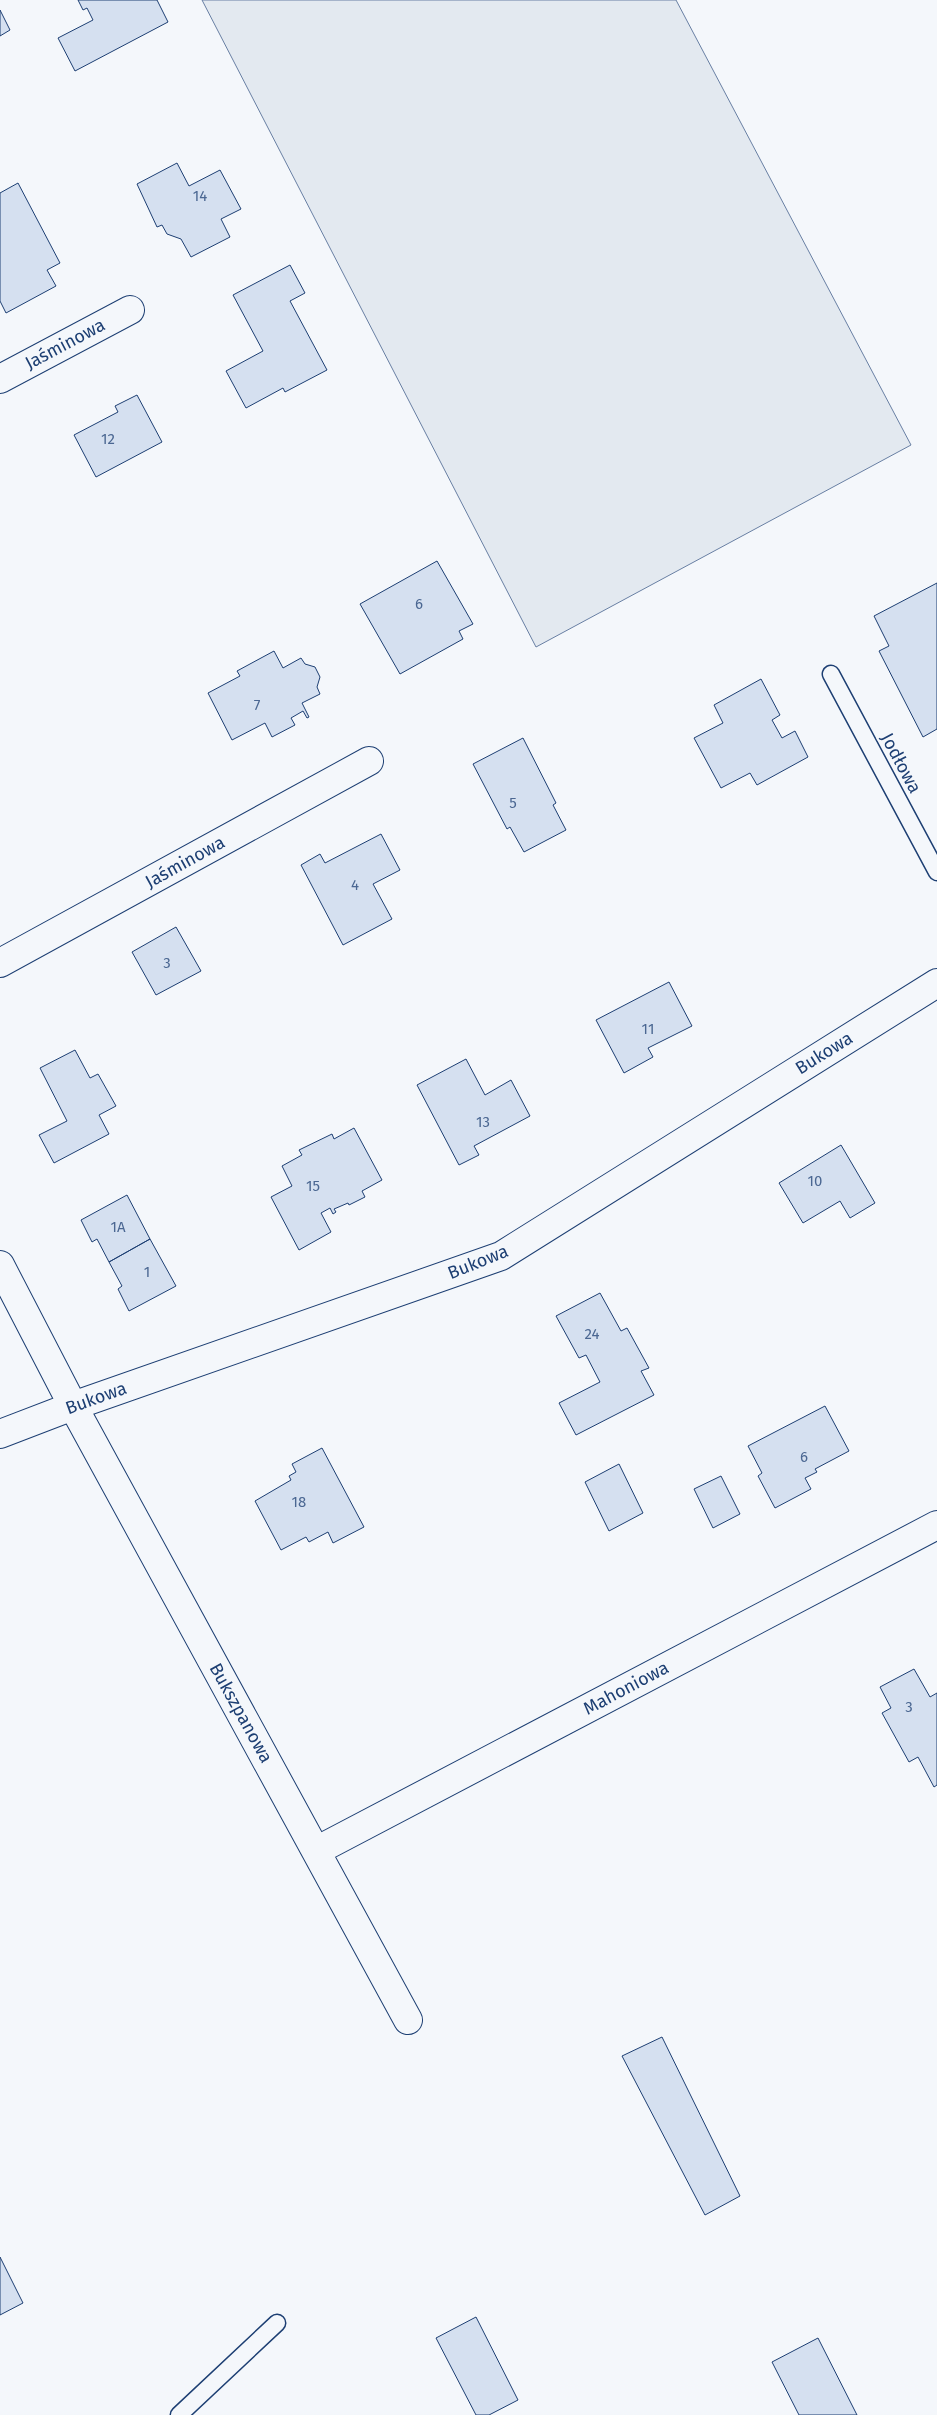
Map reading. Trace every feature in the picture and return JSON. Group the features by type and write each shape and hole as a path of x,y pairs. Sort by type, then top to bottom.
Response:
{"street":[{"name":"Jaśminowa","path":"0,379 130,310"},
{"name":"Jaśminowa","path":"0,962 369,761"},
{"name":"Bukowa","path":"0,1434 73,1406 501,1256 937,983"},
{"path":"0,1265 73,1406"},
{"name":"Bukszpanowa","path":"73,1406 408,2020"},
{"name":"Mahoniowa","path":"316,1851 937,1525"}],"lane":[{"name":"Jodłowa","path":"831,674 937,872"},
{"path":"179,2415 277,2324"}],"shaded area":[{"path":"202,0 676,0 911,445 536,647"}],"building":[{"path":"78,0 157,0 168,22 75,71 58,38 93,20 87,8 83,10"},
{"path":"0,10 10,30 0,36"},
{"path":"177,163 189,186 220,170 241,209 221,219 230,237 191,257 181,239 167,234 162,225 157,227 137,184"},
{"path":"18,183 60,263 47,270 56,286 6,313 0,301 0,193"},
{"path":"290,265 305,293 290,301 327,370 285,392 283,388 246,408 226,371 263,351 233,295"},
{"path":"137,395 162,442 96,477 74,435 118,412 115,406"},
{"path":"437,561 473,624 459,631 463,639 400,674 360,604"},
{"path":"937,583 937,729 923,737 879,651 889,646 874,616"},
{"path":"274,651 283,668 301,658 305,664 315,667 320,677 317,687 320,694 302,703 309,717 307,718 303,711 291,718 295,725 272,737 265,723 232,740 208,693 240,676 237,671"},
{"path":"761,679 780,715 772,720 782,738 795,731 808,757 757,785 750,773 721,788 694,738 723,723 714,705"},
{"path":"523,738 556,803 553,805 566,830 524,852 510,827 507,829 473,764"},
{"path":"381,834 400,870 373,884 392,919 343,945 301,865 320,854 325,863"},
{"path":"176,927 201,971 156,995 132,952"},
{"path":"669,982 692,1026 648,1048 653,1057 624,1073 596,1020"},
{"path":"75,1050 90,1078 98,1074 116,1106 99,1115 109,1134 54,1163 39,1135 67,1121 40,1068"},
{"path":"466,1059 485,1095 511,1080 530,1116 474,1146 479,1155 459,1165 417,1085"},
{"path":"354,1128 382,1180 362,1191 365,1197 349,1205 348,1203 334,1209 336,1212 333,1214 330,1208 321,1213 331,1232 299,1250 271,1197 292,1186 282,1166 302,1155 299,1150 332,1134 334,1139"},
{"path":"841,1145 875,1203 850,1218 840,1201 803,1223 779,1183"},
{"path":"127,1195 150,1239 109,1262 97,1239 92,1242 81,1220"},
{"path":"150,1239 176,1286 129,1311 118,1289 122,1286 109,1262"},
{"path":"600,1293 621,1331 627,1328 649,1368 641,1371 654,1395 576,1435 559,1403 600,1382 586,1355 579,1358 556,1316"},
{"path":"825,1406 849,1451 815,1469 817,1472 805,1478 811,1489 775,1508 758,1476 762,1473 748,1446"},
{"path":"322,1448 364,1527 333,1543 328,1532 309,1542 306,1537 281,1550 255,1501 291,1480 289,1476 296,1472 292,1464"},
{"path":"619,1464 643,1513 609,1531 585,1482"},
{"path":"721,1476 740,1514 713,1528 694,1489"},
{"path":"914,1669 930,1697 937,1693 937,1785 934,1787 918,1757 909,1762 882,1713 891,1708 880,1687"},
{"path":"662,2037 740,2196 705,2215 622,2056"},
{"path":"0,2257 23,2303 0,2315"},
{"path":"476,2317 518,2400 489,2415 476,2415 436,2338"},
{"path":"818,2338 857,2415 799,2415 772,2362"}]}
